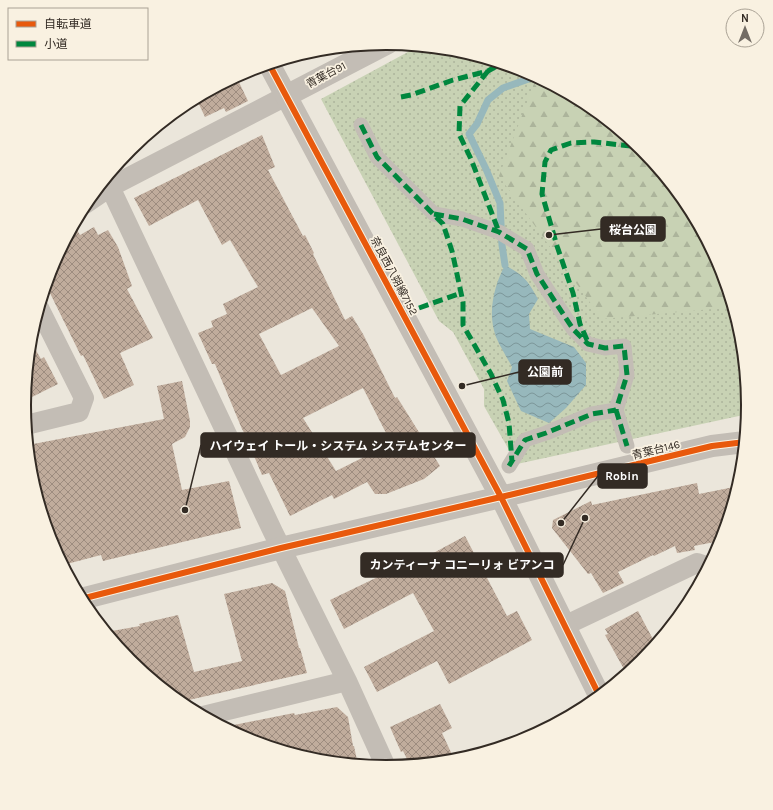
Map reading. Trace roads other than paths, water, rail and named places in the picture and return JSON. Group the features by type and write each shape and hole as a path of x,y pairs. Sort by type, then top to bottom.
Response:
{"street":[{"name":"青葉台91","path":"286,96 375,50"},
{"name":"奈良西八朔線7152","path":"271,68 502,497 597,691"},
{"path":"110,181 286,96"},
{"path":"361,125 377,157 434,214 462,219 499,232 527,249 537,274 573,329 588,344 606,348 624,346 626,375 616,410 627,446"},
{"path":"108,185 281,548 347,681 382,760"},
{"path":"32,424 79,412 84,398 43,315"},
{"path":"510,466 525,440 592,414 616,410"},
{"name":"青葉台146","path":"88,597 281,548 502,497 712,446 740,443"},
{"path":"564,626 697,563 703,565"},
{"path":"211,714 347,681"}],"water":[{"path":"505,265 524,279 538,299 529,314 530,329 574,347 586,363 586,385 566,408 549,423 521,411 507,381 512,367 496,337 492,319 495,291"}],"waterway":[{"path":"505,265 502,245 500,203 469,134 477,124 488,100 503,88 528,79"}],"place":[{"name":"桜台公園","path":"549,235"},
{"name":"公園前","path":"462,386"},
{"name":"ハイウェイ トール・システム システムセンター","path":"185,510"},
{"name":"カンティーナ コニーリォ ビアンコ","path":"585,518"},
{"name":"Robin","path":"561,523"}]}
